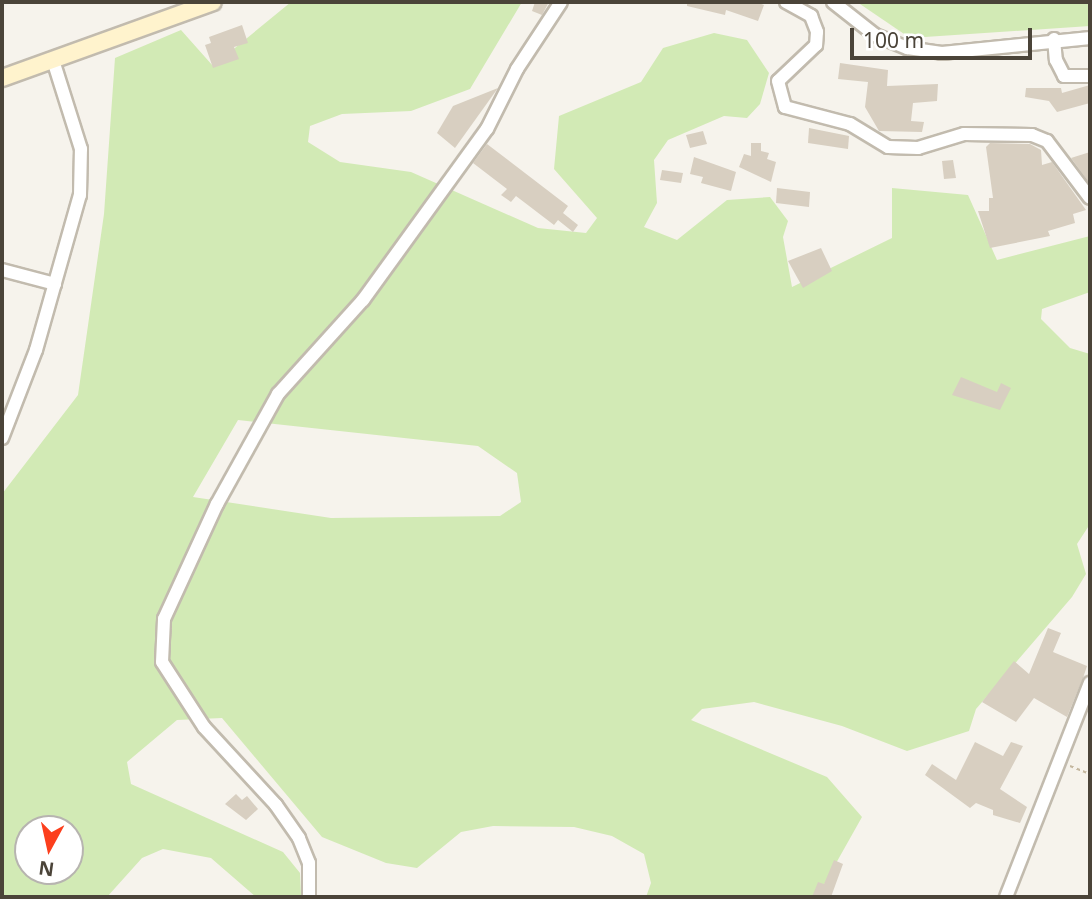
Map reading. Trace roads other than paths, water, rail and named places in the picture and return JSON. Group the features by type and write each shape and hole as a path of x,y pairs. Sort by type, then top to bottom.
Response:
{"street":[{"path":"2,78 213,2"},
{"path":"309,897 309,863 299,838 276,805 204,727 162,662 164,619 217,504 278,394 363,300 487,129 517,69 561,2"},
{"path":"786,2 811,16 817,32 816,45 778,81 785,107 850,124 888,147 918,148 964,134 1032,135 1047,141 1090,198"},
{"path":"833,2 875,35 907,48 942,53 1054,39 1090,38"},
{"path":"1054,39 1056,60 1064,76 1090,76"},
{"path":"2,438 36,350 80,195 81,149 53,60"},
{"path":"2,270 55,284"},
{"path":"1006,897 1090,683"}]}
